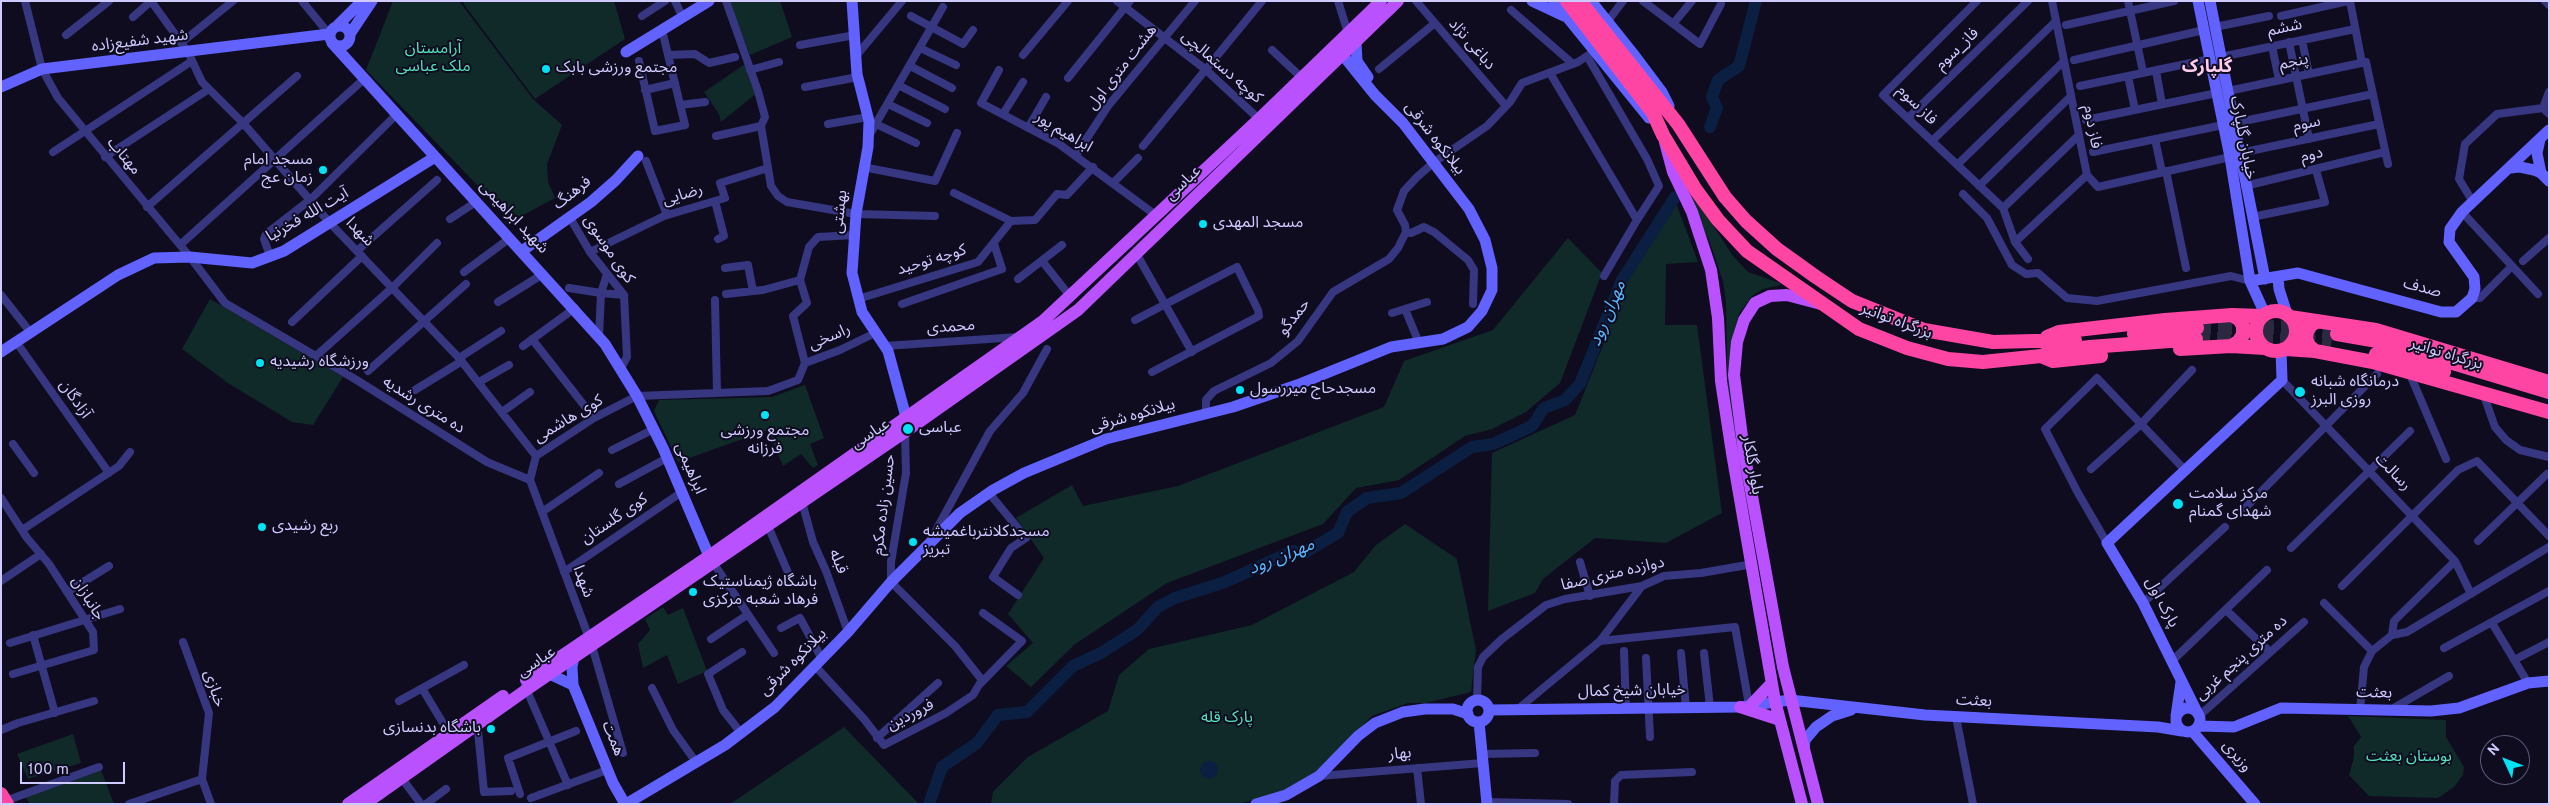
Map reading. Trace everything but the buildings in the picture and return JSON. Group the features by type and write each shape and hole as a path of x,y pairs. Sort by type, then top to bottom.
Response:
{"highway":[{"path":"1567,1 1632,75"},
{"path":"1580,1 1632,75"},
{"name":"بزرگراه توانیر","path":"1632,75 1678,124 1725,197 1746,221 1777,249 1852,301 1924,330 1993,342 2058,341 2197,333 2054,351 2041,356 1984,362 1948,359 1907,348 1859,329 1747,251 1718,220 1696,190 1663,135 1632,75"},
{"path":"2042,340 2059,332 2232,315 2264,315 2274,311 2376,330 2549,382"},
{"path":"2231,346 2238,342 2243,335 2243,326 2240,320 2232,315"},
{"path":"2264,315 2258,321 2256,333 2257,339 2266,348"},
{"path":"2283,349 2294,340 2296,334 2296,328 2289,315"},
{"path":"2315,351 2309,346 2306,339 2311,324 2318,320"},
{"name":"بزرگراه توانیر","path":"2549,392 2383,342 2334,339 2549,404"},
{"path":"2041,356 2052,361 2114,354 2231,346 2315,351 2409,372 2549,412"}],"main road":[{"path":"362,1 338,25 332,28 331,39 338,46 344,45 348,41 350,34 372,1"},
{"path":"626,52 709,1"},
{"name":"بهشتی","path":"852,1 858,78 872,121 856,214 852,273 862,312 885,346 906,417"},
{"name":"عباسى","path":"1352,38 1381,1"},
{"name":"عباسى","path":"348,804 399,774 575,651 801,498 905,432 1078,310 1352,38 1398,1"},
{"path":"1532,1 1567,18"},
{"name":"بزرگراه توانیر","path":"1554,1 1590,53 1663,135"},
{"name":"بزرگراه توانیر","path":"1591,1 1662,92 1678,124"},
{"name":"خیابان گلپارک","path":"2198,1 2210,29 2235,155 2250,281 2264,315"},
{"name":"خیابان گلپارک","path":"2210,1 2210,29"},
{"path":"338,25 347,28 350,34"},
{"name":"بیلانکوه شرقی","path":"625,804 741,733 775,707 848,632 891,582 960,513 989,492 1024,474 1106,439 1206,414 1297,385 1391,347 1443,339 1468,327 1482,312 1492,290 1492,268 1485,240 1468,209 1385,103 1357,61 1352,38"},
{"name":"شهید شفیع‌زاده","path":"1,87 42,70 190,57 286,41 331,39"},
{"name":"شهید ابراهیمی","path":"331,39 364,80 575,308 621,368 637,396"},
{"name":"شهید ابراهیمی","path":"344,45 355,70"},
{"name":"عباسى","path":"711,560 768,526 801,498 906,417 1043,321 1302,78 1339,51"},
{"name":"بیلانکوه شرقی","path":"1339,51 1375,95 1385,103"},
{"name":"خیابان گلپارک","path":"2222,92 2223,125 2245,186 2265,279"},
{"path":"2472,298 2475,289 2474,277 2449,242 2450,228 2462,212 2544,134"},
{"path":"2544,134 2537,153 2545,177"},
{"name":"بلوار گلکار","path":"1663,135 1673,172 1692,212 1711,270 1718,318 1721,380 1790,700 1818,804"},
{"name":"آیت الله فخرنیا","path":"1,352 125,272 154,258 190,257 252,263 284,251 435,157"},
{"name":"فرهنگ","path":"522,251 642,158"},
{"path":"2510,168 2520,167 2545,177"},
{"name":"صدف","path":"2250,281 2298,273 2442,312 2456,312 2472,298"},
{"path":"2278,276 2279,289 2289,315"},
{"name":"بلوار گلکار","path":"1802,804 1775,702 1753,564 1738,452 1734,374 1737,342 1744,320 1755,303 1770,296 1787,295 1821,304"},
{"path":"2107,543 2282,380 2283,349"},
{"name":"ابراهیمی","path":"637,396 654,429 711,560"},
{"path":"905,432 906,417"},
{"name":"پارک اول","path":"2107,543 2143,603 2172,661 2181,682 2194,724"},
{"name":"همت","path":"575,651 572,666 573,685 608,770 625,804"},
{"path":"546,672 573,685"},
{"name":"بعثت","path":"1775,702 1790,700 1956,717 2158,727 2194,724 2234,727 2281,708 2388,711 2431,711 2459,708 2528,683 2549,681"},
{"path":"2158,727 2176,718 2180,711 2187,708 2194,724 2176,725 2176,718 2181,682"},
{"path":"1772,683 1747,706 1780,720"},
{"path":"1477,700 1484,702 1489,710 1488,716 1479,722 1471,720 1468,714 1470,703 1477,700"},
{"name":"خیابان شیخ کمال","path":"1489,710 1686,708 1747,706 1775,702"},
{"path":"1804,754 1805,740 1816,727 1832,716 1856,708"},
{"path":"1256,804 1276,801 1319,776 1358,736 1375,723 1403,712 1425,709 1453,709 1468,714"},
{"name":"عباسى","path":"365,804 449,734 477,720"},
{"path":"1479,722 1487,803"},
{"name":"وزیری","path":"2194,724 2254,804"}],"street":[{"name":"مهتاب","path":"25,1 42,70 58,98 84,132 190,257"},
{"path":"66,35 109,1"},
{"path":"133,17 151,1"},
{"name":"شهدا","path":"151,1 181,42 202,82 243,123 330,223 461,360 536,456"},
{"path":"302,1 331,39"},
{"path":"642,16 665,1"},
{"path":"675,1 683,18"},
{"path":"726,1 758,91 764,117 761,126 771,186 778,196 786,202 856,214 935,216"},
{"path":"856,56 902,1"},
{"path":"1023,55 1068,1"},
{"name":"کوچه دستمالچی","path":"1116,1 1127,4 1164,37 1205,69 1259,119"},
{"name":"هشت متری اول","path":"1076,155 1108,106 1196,1"},
{"path":"1143,146 1262,1"},
{"path":"1338,1 1352,38"},
{"name":"دباغی نژاد","path":"1416,1 1506,106"},
{"path":"1643,1 1700,44 1721,4"},
{"path":"1673,24 1692,1"},
{"name":"فاز سوم","path":"1977,1 1883,95 2003,208"},
{"name":"فاز_سوم","path":"1908,118 2028,1"},
{"name":"فاز دوم","path":"2052,1 2087,175"},
{"path":"2128,1 2144,72"},
{"path":"2066,25 2174,1"},
{"path":"2281,16 2349,1 2373,94 2388,164"},
{"path":"2545,1 2549,5"},
{"path":"181,42 230,2"},
{"path":"1607,22 1620,2"},
{"path":"1068,78 1127,4"},
{"path":"872,121 888,104 943,7"},
{"path":"1510,10 1573,64"},
{"path":"911,16 963,44 973,30"},
{"path":"2074,60 2269,16"},
{"path":"1932,141 2056,21"},
{"path":"1379,69 1435,23"},
{"name":"ششم","path":"2080,86 2355,28"},
{"path":"639,60 655,131 685,125 662,30"},
{"path":"800,45 855,34"},
{"path":"2302,40 2309,74"},
{"path":"2289,42 2309,139"},
{"path":"2272,46 2279,80"},
{"path":"920,48 956,65"},
{"path":"1272,50 1302,78"},
{"path":"1473,304 1474,270 1468,260 1434,232 1424,227 1410,233 1406,232 1405,225 1397,210 1404,191 1433,163 1486,126 1506,106 1522,83 1573,64 1590,53 1647,159 1659,186 1604,276"},
{"path":"668,55 696,54 709,63 735,57"},
{"path":"53,152 190,57"},
{"path":"1957,165 2064,61"},
{"path":"750,70 779,62"},
{"name":"پنجم","path":"2086,120 2364,62"},
{"path":"910,66 952,88"},
{"name":"ابراهیم پور","path":"999,70 981,102 1076,155 1157,216"},
{"path":"2156,71 2162,104"},
{"path":"1550,73 1637,220"},
{"path":"147,206 297,76"},
{"path":"2128,76 2135,110"},
{"path":"804,87 858,78"},
{"path":"180,245 364,80"},
{"path":"1002,114 1022,82"},
{"path":"645,90 675,83"},
{"path":"898,85 945,109"},
{"path":"105,157 210,89"},
{"path":"2473,202 2459,178 2465,144 2497,114 2546,111 2549,92"},
{"path":"2244,121 2373,94"},
{"path":"1979,186 2071,96"},
{"path":"1028,128 1046,97"},
{"path":"680,105 705,102"},
{"path":"888,104 927,123"},
{"path":"270,256 264,239 266,234 310,200 396,115"},
{"path":"828,124 872,121 916,143"},
{"name":"سوم","path":"2087,175 2098,187 2379,124"},
{"path":"2094,152 2223,125"},
{"path":"716,136 761,126"},
{"path":"863,167 935,181 957,133"},
{"path":"2028,259 2016,242 2003,208 2079,135"},
{"path":"2155,139 2186,268"},
{"name":"دوم","path":"2245,186 2385,152"},
{"path":"642,158 667,214"},
{"path":"1113,183 1138,158"},
{"path":"954,193 1011,221 1035,220 1057,194 1067,195 1093,167"},
{"name":"رضایی","path":"590,252 667,214 725,198 720,183 768,168"},
{"path":"2252,217 2324,202 2316,170"},
{"path":"2016,242 2087,175"},
{"path":"292,322 359,254 437,180"},
{"path":"1964,194 1987,218 2012,265 2026,274 2038,273 2067,298 2097,301 2231,276 2250,281"},
{"path":"715,201 724,236 718,239"},
{"path":"450,219 476,202"},
{"path":"2462,212 2538,294"},
{"name":"کوی موسوی","path":"569,216 590,252 624,296"},
{"name":"کوچه توحید","path":"858,299 978,262 1011,221"},
{"name":"حمدگو","path":"1206,414 1206,400 1214,391 1246,378 1298,341 1333,292 1389,258 1398,248 1406,232"},
{"path":"805,363 793,316 807,303 800,280 809,247 818,237 854,235"},
{"path":"464,272 510,238"},
{"path":"2523,261 2549,238"},
{"path":"316,356 392,288 437,243"},
{"path":"902,304 1002,269 994,244"},
{"path":"1018,279 1062,245"},
{"path":"1136,253 1192,352"},
{"name":"ده متری رشدیه","path":"190,257 225,303 316,356 487,462 530,480"},
{"path":"1042,261 1070,296"},
{"path":"725,268 748,265 753,291"},
{"path":"2472,298 2480,298 2512,266"},
{"path":"1136,320 1237,267 1258,310 1259,316 1152,372"},
{"path":"498,302 543,274"},
{"path":"569,288 601,293 607,274"},
{"path":"726,294 753,291 800,280"},
{"path":"368,371 466,284"},
{"name":"کوی موسوی","path":"599,337 601,293 624,296"},
{"path":"1,295 31,333"},
{"path":"621,368 627,357 624,296"},
{"path":"714,300 717,393"},
{"path":"1392,312 1427,302"},
{"path":"523,346 575,308"},
{"path":"1405,309 1419,343"},
{"path":"415,390 501,331"},
{"name":"راسخی","path":"637,396 717,393 775,388 798,380 805,363 840,350 876,333"},
{"name":"محمدی","path":"885,346 1020,337"},
{"path":"532,339 594,418"},
{"name":"آزادگان","path":"17,343 109,473"},
{"path":"928,545 990,431 1023,393 1047,349"},
{"path":"479,382 509,365"},
{"path":"2091,469 2140,425 2192,370"},
{"path":"2409,372 2446,459"},
{"path":"2245,508 2376,374"},
{"path":"2107,543 2078,493 2045,429 2097,378 2185,470"},
{"name":"رسالت","path":"2282,380 2456,562 2471,594"},
{"path":"502,412 530,392"},
{"path":"2482,392 2495,427 2506,440 2520,450 2549,457"},
{"name":"کوی هاشمی","path":"530,480 536,456 594,418 637,396"},
{"path":"612,450 654,429"},
{"path":"2291,548 2410,431"},
{"name":"حسین زاده مکرم","path":"891,582 891,562 906,472 905,432"},
{"path":"13,444 34,473"},
{"path":"22,530 109,473 126,460 130,452"},
{"path":"620,484 667,458"},
{"path":"2342,586 2458,470 2477,461 2549,536"},
{"path":"542,512 599,473"},
{"path":"2478,541 2548,474"},
{"name":"شهدا","path":"530,480 590,641 623,753"},
{"name":"کوی گلستان","path":"564,572 682,492"},
{"path":"989,492 1026,538 1011,548 993,577 1018,594"},
{"name":"قبله","path":"801,498 813,542 826,571 848,632"},
{"name":"جانبازان","path":"2,501 41,554 93,632 94,650 13,674"},
{"path":"768,526 790,577"},
{"path":"2143,603 2225,527"},
{"path":"2360,710 2364,667 2372,651 2392,635 2407,632 2549,548"},
{"path":"1,581 41,554"},
{"path":"711,560 774,653"},
{"path":"1580,562 1590,596"},
{"path":"2392,635 2394,621 2456,562"},
{"name":"دوازده متری صفا","path":"1477,700 1478,667 1484,657 1502,639 1546,605 1565,599 1642,586 1664,576 1701,573 1753,564"},
{"path":"67,592 109,566"},
{"path":"2172,661 2267,570"},
{"path":"891,582 955,646 982,682 1022,641 983,613"},
{"path":"1517,711 1600,642 1642,586"},
{"path":"2444,648 2549,591"},
{"path":"2324,603 2372,651"},
{"path":"10,643 120,609"},
{"path":"2226,610 2270,652"},
{"path":"711,640 747,614"},
{"path":"781,628 800,618 819,662"},
{"name":"ده متری پنجم غربی","path":"2194,724 2304,622"},
{"path":"2492,623 2528,683"},
{"path":"1600,642 1735,628 1747,706"},
{"path":"33,635 55,713"},
{"name":"خبازی","path":"183,642 209,713 202,779 211,804"},
{"path":"2514,660 2549,642"},
{"path":"1624,651 1626,709"},
{"path":"741,733 723,710 708,674 742,652"},
{"path":"1681,653 1686,708"},
{"path":"1704,653 1710,707"},
{"path":"1646,658 1650,737"},
{"name":"فروردین","path":"819,662 884,745 938,718 973,695 982,682"},
{"path":"399,701 423,690 464,665"},
{"path":"2388,711 2449,676"},
{"path":"877,738 938,683"},
{"path":"525,686 568,785"},
{"path":"652,688 672,730 696,762"},
{"path":"423,690 449,734"},
{"path":"1,730 18,723 94,701"},
{"path":"1956,717 1973,804"},
{"path":"477,720 484,792 511,791"},
{"path":"520,794 508,758 576,731"},
{"name":"بهار","path":"1319,776 1417,768 1483,758 1535,753"},
{"path":"4,800 99,768"},
{"path":"1417,768 1421,804"},
{"path":"531,798 608,770"},
{"path":"1614,804 1616,781 1621,775 1692,772"},
{"path":"399,774 420,804"},
{"path":"129,804 202,779"},
{"path":"426,804 446,789"},
{"path":"1487,803 1568,804"}],"green space":[{"name":"آرامستان ملک عباسی","path":"393,1 459,1 533,99 562,125 547,164 548,182 555,198 512,221 366,70"},
{"name":"مجتمع ورزشی بابک","path":"466,1 614,1 625,39 535,99 463,3"},
{"path":"729,1 780,1 792,37 750,55"},
{"path":"745,64 757,93 721,122 719,114 704,92"},
{"path":"1676,169 1733,256 1748,272 1781,285 1763,289 1753,295 1740,312 1736,324 1733,337 1738,443 1728,413 1726,302 1723,281 1710,243"},
{"path":"1676,203 1698,262 1666,264 1665,325 1697,325 1722,513 1666,543 1595,538 1543,579 1535,593 1488,611 1492,453 1575,415 1608,333 1612,306"},
{"path":"1568,238 1602,273 1560,383 1526,412 1492,429 1465,436 1399,480 1356,488 1323,524 1167,583 1074,645 1031,687 1006,666 1033,643 1008,614 1044,558 1016,518 1072,485 1083,506 1178,486 1384,407 1404,361 1493,330"},
{"name":"ورزشگاه رشیدیه","path":"210,299 343,377 313,425 292,422 228,383 182,349"},
{"name":"مجتمع ورزشی فرزانه","path":"805,385 824,438 810,444 818,465 813,468 801,454 783,466 768,430 678,462 654,411 659,400 772,397"},
{"name":"پارک قله","path":"1405,524 1457,559 1476,650 1471,692 1426,703 1408,703 1372,716 1316,773 1279,793 1238,804 991,804 993,792 1028,757 1108,711 1119,675 1149,649 1252,625 1354,572 1376,545"},
{"path":"663,607 668,615 683,608 707,671 678,684 667,655 643,668 638,644 650,630 645,619"},
{"name":"بوستان بعثت","path":"2348,716 2446,720 2446,737 2464,767 2463,775 2454,787 2438,798 2369,796 2349,775 2354,757 2354,746 2361,737"},
{"path":"844,727 919,804 730,804"},
{"path":"73,734 81,763 28,779 17,754"},
{"path":"101,770 114,804 30,804 25,796"}],"water":[{"path":"1209,761 1215,764 1218,770 1215,776 1209,779 1203,776 1200,770 1203,764"}],"waterway":[{"name":"مهران رود","path":"1710,127 1717,108 1712,97 1718,80 1739,66 1756,1"},
{"name":"مهران رود","path":"929,804 942,767 977,743 998,715 1027,712 1073,666 1101,653 1137,630 1158,607 1175,598 1225,582 1293,551 1304,553 1338,533 1347,512 1367,498 1401,493 1472,447 1493,444 1532,426 1544,408 1565,400 1580,384 1622,280 1675,197"}],"tunnel":[{"path":"2197,328 2297,327 2337,334"},
{"path":"2196,339 2299,340 2331,345"}],"place":[{"name":"مجتمع ورزشی بابک","path":"546,69"},
{"name":"مسجد امام زمان عج","path":"323,170"},
{"name":"مسجد المهدی","path":"1203,224"},
{"name":"ورزشگاه رشیدیه","path":"260,363"},
{"name":"مسجدحاج میررسول","path":"1240,390"},
{"name":"درمانگاه شبانه روزی البرز","path":"2300,392"},
{"name":"مجتمع ورزشی فرزانه","path":"765,415"},
{"name":"عباسی","path":"908,429"},
{"name":"مرکز سلامت شهدای گمنام","path":"2178,504"},
{"name":"ربع رشیدی","path":"262,527"},
{"name":"مسجدکلانترباغمیشه تبریز","path":"913,542"},
{"name":"باشگاه ژیمناستیک فرهاد شعبه مرکزی","path":"693,592"},
{"name":"باشگاه بدنسازی","path":"491,729"}],"district":[{"name":"گلپارک","path":"2207,68"}]}
